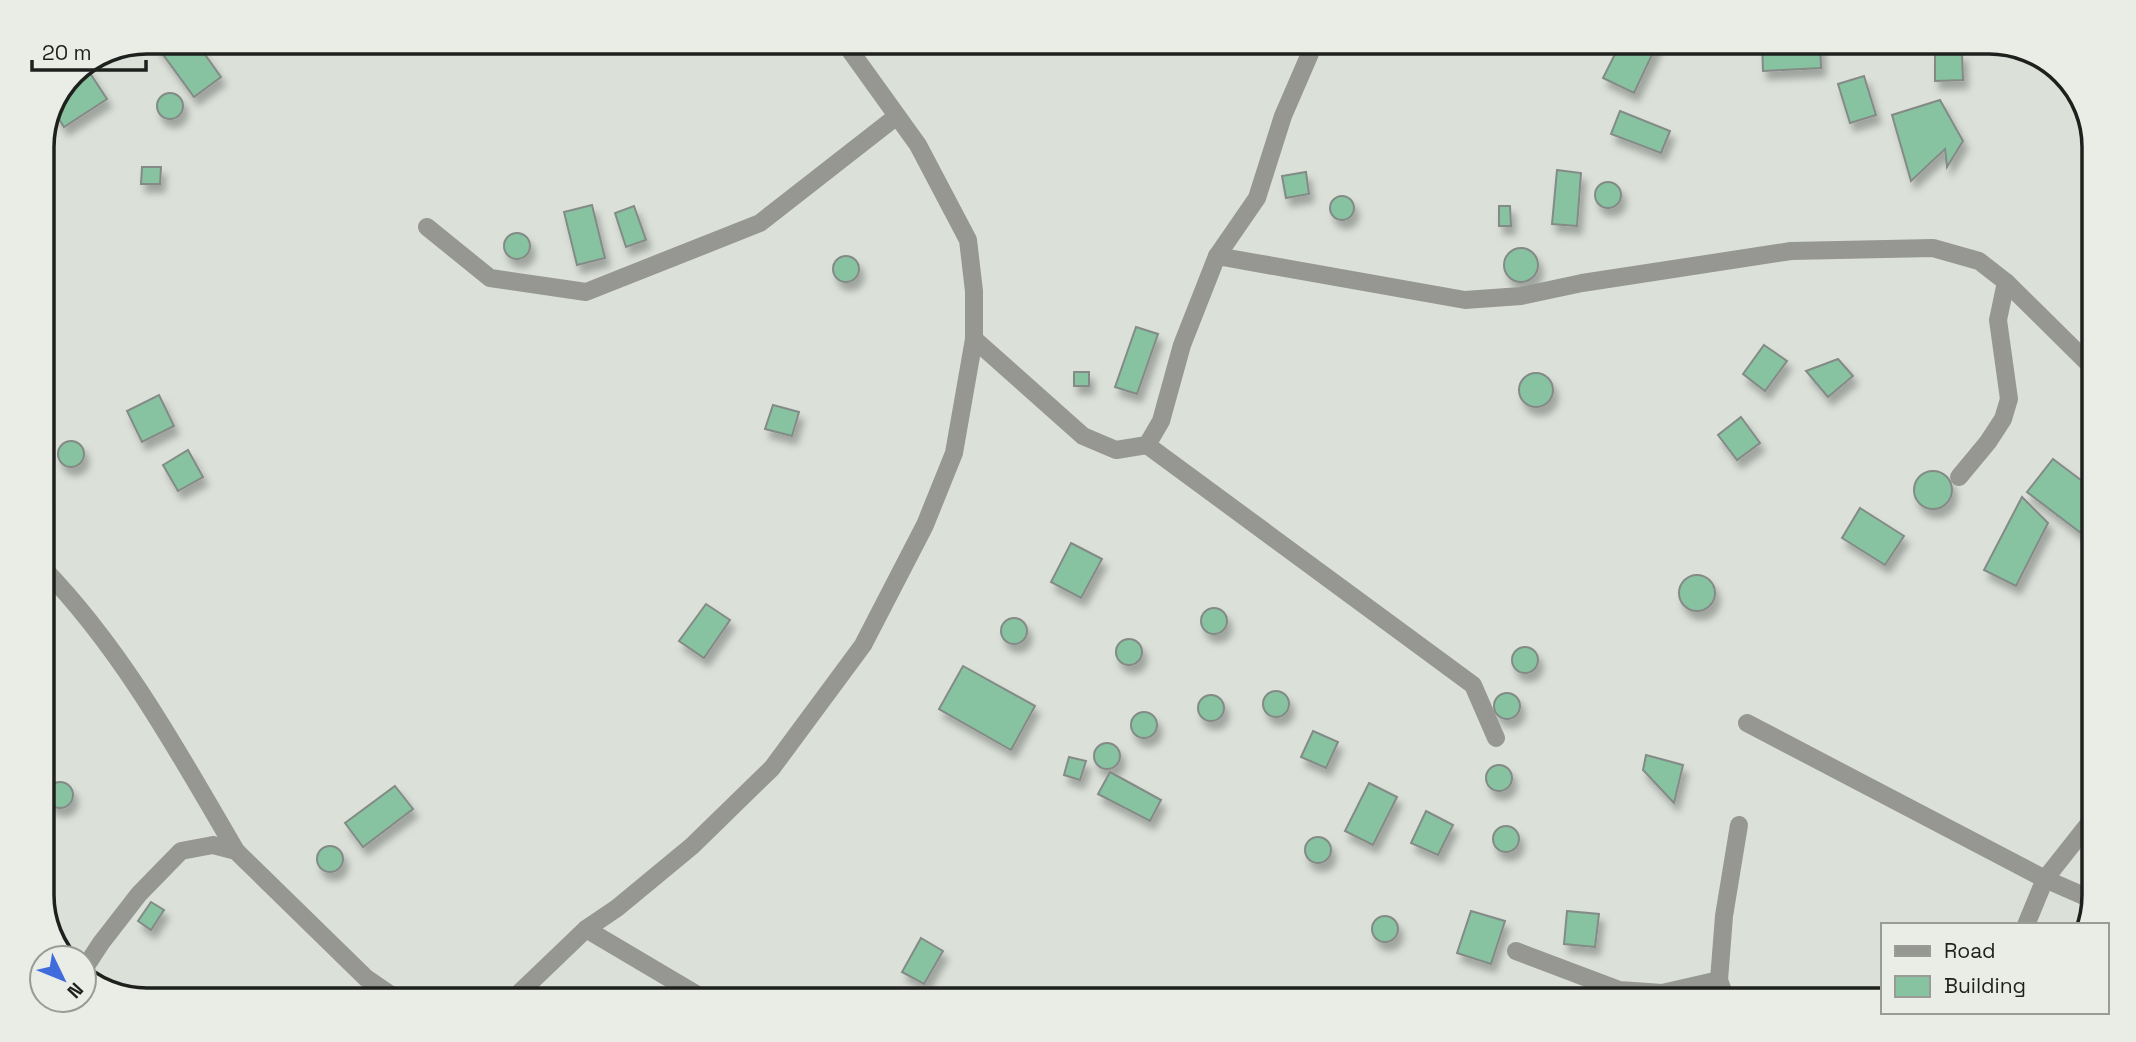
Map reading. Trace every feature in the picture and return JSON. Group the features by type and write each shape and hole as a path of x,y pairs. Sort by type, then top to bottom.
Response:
{"street":[{"path":"525,988 586,929 617,908 692,846 772,768 863,645 925,525 954,453 974,339 974,291 968,240 919,145 853,54"},
{"path":"1147,445 1161,421 1182,345 1217,256 1257,198 1283,116 1310,54"},
{"path":"427,228 490,278 586,292 760,223 897,116"},
{"path":"1217,256 1465,300 1521,296 1582,283 1791,251 1933,248 1979,261 2006,282 2082,357"},
{"path":"1959,477 1996,431 2009,399 1998,320 2006,282"},
{"path":"974,339 1083,436 1116,450 1147,445 1474,685 1496,737"},
{"path":"54,582 108,647 176,747 236,851 366,978 381,988"},
{"path":"1746,723 2045,879 2082,895"},
{"path":"1722,988 1719,980 1724,916 1739,825"},
{"path":"2027,923 2045,879 2082,832"},
{"path":"98,948 139,894 181,852 213,845 236,851"},
{"path":"586,929 686,988"},
{"path":"1516,951 1614,988"},
{"path":"1684,988 1719,980"}],"building":[{"path":"163,54 205,54 221,77 194,97"},
{"path":"1615,54 1652,54 1634,93 1603,78"},
{"path":"1762,54 1820,54 1821,68 1763,71"},
{"path":"1935,54 1962,54 1963,80 1935,81"},
{"path":"91,74 107,99 64,127 59,119 64,106"},
{"path":"1864,76 1876,115 1850,123 1838,84"},
{"path":"170,93 179,97 183,106 179,115 170,119 161,115 157,106 161,97"},
{"path":"1940,100 1963,141 1947,167 1945,149 1911,181 1892,115"},
{"path":"1620,111 1670,131 1661,153 1611,134"},
{"path":"142,167 161,167 160,184 141,184"},
{"path":"1557,170 1581,173 1577,226 1552,224"},
{"path":"1306,172 1309,194 1286,198 1282,176"},
{"path":"1608,182 1617,186 1621,195 1617,204 1608,208 1599,204 1595,195 1599,186"},
{"path":"1342,196 1353,203 1354,208 1347,219 1342,220 1331,213 1330,208 1337,197"},
{"path":"592,205 605,258 577,265 564,212"},
{"path":"634,206 646,240 626,247 615,213"},
{"path":"1499,206 1510,206 1511,226 1499,226"},
{"path":"517,233 526,237 530,246 526,255 517,259 508,255 504,246 508,237"},
{"path":"1521,248 1533,253 1538,265 1533,277 1521,282 1509,277 1504,265 1509,253"},
{"path":"846,256 855,260 859,269 855,278 846,282 837,278 833,269 837,260"},
{"path":"1136,327 1158,334 1137,394 1115,387"},
{"path":"1764,345 1787,361 1765,391 1743,374"},
{"path":"1838,359 1853,376 1828,397 1806,371"},
{"path":"1074,372 1089,372 1089,386 1074,386"},
{"path":"1536,373 1548,378 1553,390 1548,402 1536,407 1524,402 1519,390 1524,378"},
{"path":"159,395 174,426 142,442 127,411"},
{"path":"773,405 799,412 792,436 765,429"},
{"path":"1741,417 1760,443 1737,460 1718,435"},
{"path":"71,441 80,445 84,454 80,463 71,467 62,463 58,454 62,445"},
{"path":"188,450 203,477 178,491 163,465"},
{"path":"2053,459 2082,481 2082,534 2027,492"},
{"path":"1933,471 1946,477 1952,490 1946,503 1933,509 1920,503 1914,490 1920,477"},
{"path":"2022,497 2048,523 2016,586 1984,570"},
{"path":"1860,508 1904,536 1885,565 1842,538"},
{"path":"1071,543 1102,559 1081,598 1051,582"},
{"path":"1697,575 1710,580 1715,593 1710,606 1697,611 1684,606 1679,593 1684,580"},
{"path":"706,604 730,620 704,658 679,641"},
{"path":"1214,608 1223,612 1227,621 1223,630 1214,634 1205,630 1201,621 1205,612"},
{"path":"1014,618 1023,622 1027,631 1023,640 1014,644 1005,640 1001,631 1005,622"},
{"path":"1129,639 1138,643 1142,652 1138,661 1129,665 1120,661 1116,652 1120,643"},
{"path":"1525,647 1534,651 1538,660 1534,669 1525,673 1516,669 1512,660 1516,651"},
{"path":"963,666 1035,706 1011,750 939,709"},
{"path":"1276,691 1285,695 1289,704 1285,713 1276,717 1267,713 1263,704 1267,695"},
{"path":"1507,693 1516,697 1520,706 1516,715 1507,719 1498,715 1494,706 1498,697"},
{"path":"1211,695 1220,699 1224,708 1220,717 1211,721 1202,717 1198,708 1202,699"},
{"path":"1144,712 1153,716 1157,725 1153,734 1144,738 1135,734 1131,725 1135,716"},
{"path":"1313,731 1338,742 1326,768 1301,757"},
{"path":"1107,743 1116,747 1120,756 1116,765 1107,769 1098,765 1094,756 1098,747"},
{"path":"1646,755 1683,765 1674,803 1643,770"},
{"path":"1069,757 1086,761 1080,780 1064,775"},
{"path":"1499,765 1508,769 1512,778 1508,787 1499,791 1490,787 1486,778 1490,769"},
{"path":"1110,772 1161,800 1150,821 1098,794"},
{"path":"65,783 72,790 69,804 60,808 54,806 54,784"},
{"path":"1369,783 1397,797 1373,845 1345,831"},
{"path":"395,786 413,809 363,847 345,823"},
{"path":"1426,811 1453,825 1438,855 1411,843"},
{"path":"1506,826 1515,830 1519,839 1515,848 1506,852 1497,848 1493,839 1497,830"},
{"path":"1318,837 1327,841 1331,850 1327,859 1318,863 1309,859 1305,850 1309,841"},
{"path":"330,846 339,850 343,859 339,868 330,872 321,868 317,859 321,850"},
{"path":"151,902 164,910 151,930 138,921"},
{"path":"1471,911 1505,921 1491,964 1457,953"},
{"path":"1567,911 1599,914 1595,947 1564,944"},
{"path":"1385,916 1394,920 1398,929 1394,938 1385,942 1376,938 1372,929 1376,920"},
{"path":"921,938 943,951 924,984 902,972"}]}
